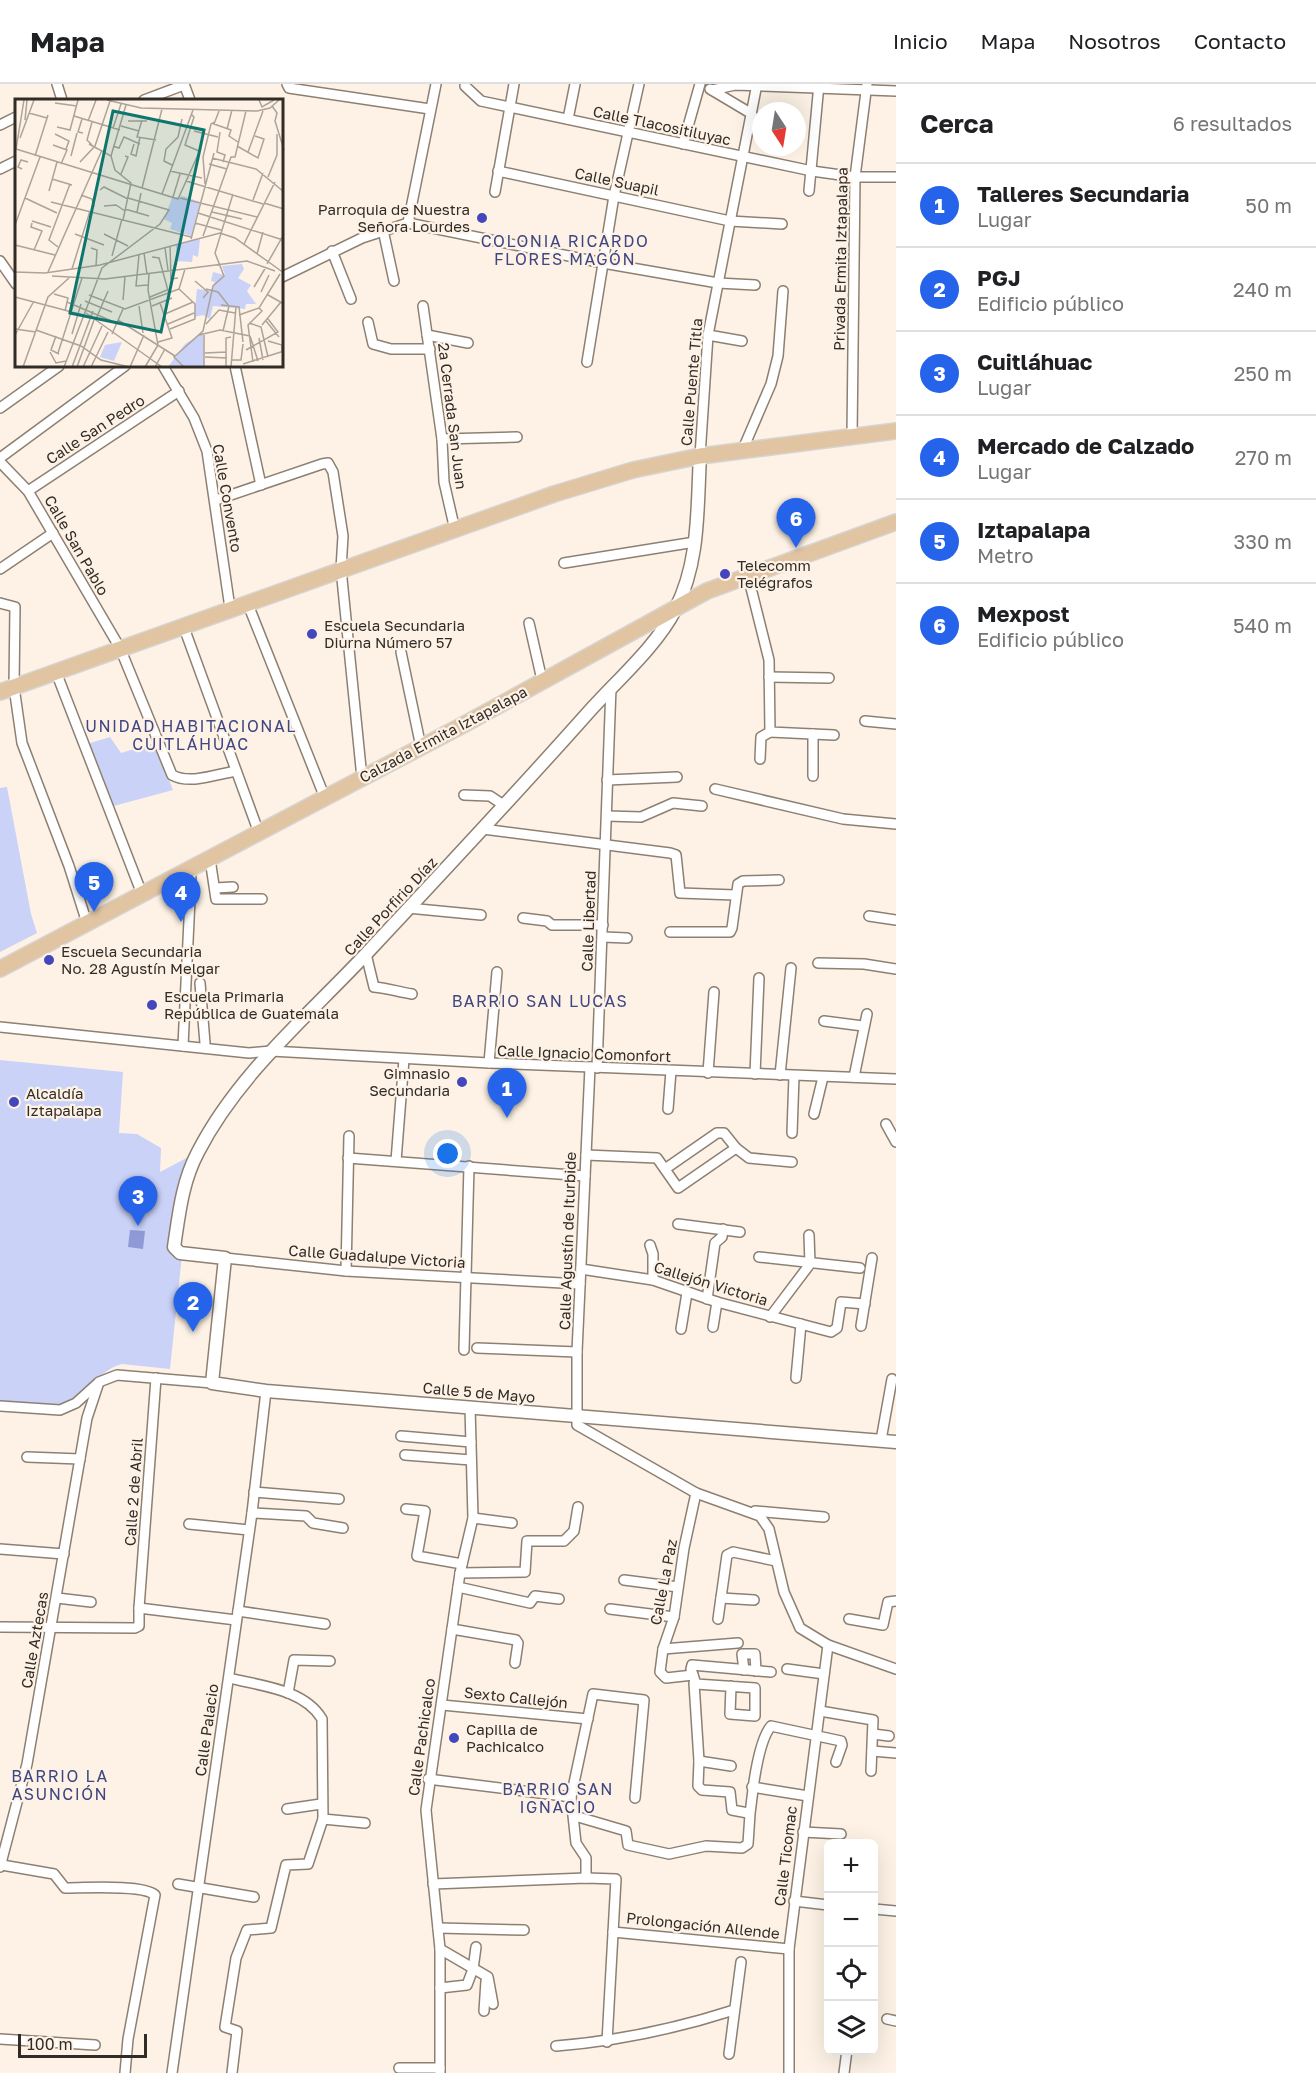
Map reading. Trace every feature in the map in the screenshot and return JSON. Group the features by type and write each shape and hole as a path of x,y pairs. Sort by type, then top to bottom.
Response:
{"main road":[{"path":"7,690 230,608 565,490 633,470 743,449 896,431"},
{"name":"Calzada Ermita Iztapalapa","path":"0,969 422,747 542,680 675,611 707,591 896,522"}],"street":[{"path":"146,99 184,84 190,99"},
{"path":"287,84 289,88 430,109"},
{"path":"408,223 436,84"},
{"path":"495,192 514,84"},
{"path":"568,119 575,84"},
{"path":"587,362 614,196 639,84"},
{"path":"683,144 701,84 752,114"},
{"path":"712,90 735,85 757,85 867,87 896,91"},
{"name":"Calle Puente Titla","path":"754,102 757,85"},
{"name":"Calle Tlacositiluyac","path":"465,86 481,101 743,158 855,177 896,177"},
{"path":"809,191 819,86"},
{"name":"Privada Ermita Iztapalapa","path":"852,436 855,177 867,87"},
{"name":"Calle Puente Titla","path":"675,611 691,572 695,542 708,335 752,114"},
{"path":"0,125 15,118"},
{"path":"0,169 15,162"},
{"name":"Calle Suapil","path":"498,171 730,221 782,224"},
{"path":"284,276 332,251 383,230 408,223 718,283 755,285"},
{"path":"383,230 394,281"},
{"path":"332,251 351,299"},
{"path":"1,264 15,283"},
{"path":"743,449 771,384 778,356 783,291"},
{"name":"2ª Cerrada San Juan","path":"423,306 442,439 444,482 455,530"},
{"path":"368,322 373,344 391,349 430,349"},
{"path":"427,335 468,343"},
{"path":"708,335 742,341"},
{"path":"0,408 56,368"},
{"path":"0,460 122,368"},
{"name":"Calle Convento","path":"165,368 194,418 207,451 216,500 230,608"},
{"path":"235,368 261,485"},
{"name":"Calle San Pedro","path":"28,491 179,392"},
{"path":"442,439 517,437"},
{"name":"Calle San Pablo","path":"0,460 28,491 120,648 168,769 177,778 196,778 236,771"},
{"path":"216,500 328,463 333,472 343,536 341,569 362,778"},
{"path":"0,569 53,533"},
{"path":"564,563 695,542"},
{"path":"748,576 769,660 770,732"},
{"path":"247,602 325,798"},
{"path":"0,603 15,606 7,690 22,743 69,866 87,923"},
{"name":"Calle Porfirio Díaz","path":"174,1247 182,1194 198,1152 264,1052 366,954 505,806 662,629 675,611"},
{"path":"529,623 542,680"},
{"path":"183,625 259,832"},
{"path":"401,652 422,747"},
{"path":"56,672 142,894"},
{"path":"769,677 829,678"},
{"name":"Calle Libertad","path":"593,1068 603,937 610,687"},
{"path":"865,721 896,724"},
{"path":"759,759 761,737 770,732 834,735"},
{"path":"813,734 813,776"},
{"path":"607,780 677,777"},
{"path":"715,789 843,819 896,824"},
{"path":"464,795 490,796 505,806"},
{"path":"607,816 641,816 673,803 702,806"},
{"path":"483,829 670,853 676,855 680,893 735,895"},
{"path":"210,858 216,899 262,899"},
{"path":"184,1043 191,878"},
{"path":"670,932 730,932 738,884 743,881 779,880"},
{"path":"214,888 233,887"},
{"path":"408,908 481,915"},
{"path":"869,916 896,920"},
{"path":"523,918 547,921 552,925 603,925"},
{"path":"603,937 627,938"},
{"path":"366,954 374,987 412,993"},
{"path":"818,963 864,964 896,969"},
{"path":"780,1075 791,968"},
{"path":"489,1064 498,972"},
{"path":"755,1074 759,978"},
{"path":"200,983 206,1043"},
{"path":"708,1073 714,992"},
{"path":"854,1077 867,1014"},
{"name":"Calle Ignacio Comonfort","path":"0,1021 249,1053 896,1079"},
{"path":"824,1021 863,1026"},
{"name":"Calle Ignacio Comonfort","path":"0,1027 206,1043 254,1048 264,1052"},
{"path":"396,1161 404,1059"},
{"name":"Calle Agustín de Iturbide","path":"577,1415 580,1284 593,1068"},
{"path":"668,1109 671,1071"},
{"path":"792,1133 794,1076"},
{"path":"814,1114 823,1077"},
{"path":"886,1124 896,1142"},
{"path":"665,1169 717,1133 724,1133 736,1148 749,1158 792,1162"},
{"path":"346,1271 349,1136"},
{"path":"586,1155 657,1158 678,1188 736,1148"},
{"path":"348,1158 585,1176"},
{"path":"464,1350 469,1166"},
{"path":"678,1224 740,1232"},
{"path":"707,1299 715,1243 722,1237 723,1229"},
{"path":"770,1317 810,1264 809,1235"},
{"path":"650,1245 653,1254 653,1280"},
{"name":"Calle Guadalupe Victoria","path":"174,1247 180,1253 346,1271 580,1284"},
{"path":"759,1257 860,1268"},
{"path":"212,1383 225,1258"},
{"path":"861,1326 872,1258"},
{"name":"Callejón Victoria","path":"581,1269 653,1280 717,1302 831,1332 837,1328 841,1302 865,1304"},
{"path":"681,1329 687,1293"},
{"path":"713,1327 717,1302"},
{"path":"796,1378 801,1324"},
{"path":"477,1348 577,1352"},
{"path":"214,1364 222,1377 235,1387"},
{"name":"Calle 5 de Mayo","path":"99,1382 117,1375 212,1383 266,1391 896,1442"},
{"name":"Calle 2 de Abril","path":"140,1608 156,1378"},
{"path":"881,1440 892,1378"},
{"path":"0,1406 60,1410 69,1408 99,1382"},
{"name":"Calle Aztecas","path":"99,1382 87,1418 26,1769 1,1866 54,1874 65,1888 120,1889 151,1892 155,1895 128,2038 125,2073"},
{"name":"Calle Palacio","path":"172,2073 252,1513 266,1391"},
{"name":"Calle Pachicalco","path":"440,2071 440,1949 426,1810 428,1779 442,1705 461,1568 473,1518 470,1407"},
{"path":"577,1415 577,1425 696,1493 751,1510 824,1517"},
{"path":"401,1436 471,1442"},
{"path":"405,1455 471,1460"},
{"path":"27,1457 80,1459"},
{"path":"254,1492 339,1498"},
{"name":"Calle La Paz","path":"693,1679 661,1676 663,1649 674,1617 696,1493"},
{"path":"406,1509 425,1511 417,1556 461,1568 525,1572 527,1541 564,1541 574,1531 578,1507"},
{"path":"751,1510 766,1521 784,1592 800,1628 828,1645 896,1669"},
{"path":"252,1513 306,1516 313,1523 343,1528"},
{"path":"473,1518 512,1523"},
{"path":"189,1524 249,1530"},
{"path":"0,1549 64,1554"},
{"path":"718,1619 726,1555 729,1553 776,1561"},
{"path":"624,1580 678,1587"},
{"path":"458,1587 530,1604 535,1596 559,1599"},
{"path":"57,1598 91,1602"},
{"path":"721,1598 754,1600"},
{"path":"849,1619 883,1625 888,1602 896,1601"},
{"path":"0,1627 138,1628 140,1608 325,1624"},
{"path":"610,1610 674,1617"},
{"path":"452,1629 516,1640 518,1644 515,1663"},
{"path":"663,1649 738,1642"},
{"name":"Calle Ticomac","path":"789,2073 789,1949 828,1645"},
{"path":"744,1670 742,1654 747,1652 755,1654 756,1671"},
{"path":"288,1693 294,1659 330,1662"},
{"path":"748,1813 732,1810 730,1792 699,1790 699,1761 691,1668 696,1665 771,1672"},
{"path":"787,1669 824,1674"},
{"path":"229,1678 288,1693 314,1706 322,1719 322,1819 308,1864 286,1865 271,1929 247,1930 236,1958 225,2027 237,2031 232,2073"},
{"path":"693,1679 755,1688 756,1714 753,1717 730,1714 731,1686"},
{"path":"586,1878 586,1858 576,1843 572,1797 593,1694 644,1700 635,1798"},
{"name":"Sexto Callejón","path":"442,1705 588,1719"},
{"path":"819,1711 873,1720 870,1771"},
{"path":"575,1816 626,1831 628,1845 669,1854 706,1846 746,1846 752,1787 771,1726 842,1743 836,1762"},
{"path":"873,1734 888,1736"},
{"path":"872,1751 896,1753"},
{"path":"699,1761 730,1766"},
{"path":"428,1779 572,1797"},
{"path":"752,1787 808,1796"},
{"path":"288,1809 321,1804"},
{"path":"322,1819 365,1823"},
{"path":"803,1832 841,1834"},
{"path":"433,1884 586,1878 616,1879 607,2042"},
{"path":"178,1884 255,1897"},
{"path":"794,1901 824,1905"},
{"path":"878,1909 896,1911"},
{"path":"438,1928 524,1930"},
{"name":"Prolongación Allende","path":"613,1932 789,1949"},
{"path":"440,1988 467,1985 473,1969 476,1947"},
{"path":"440,1949 489,1977 493,2004"},
{"path":"729,2054 741,1962"},
{"path":"484,2011 486,1976"},
{"path":"556,2046 607,2042 665,2032 734,2010"},
{"path":"0,2039 95,2044"},
{"path":"844,2073 846,2055"},
{"path":"399,2068 440,2071"}],"shaded area":[{"path":"110,737 121,753 154,743 173,790 110,807 84,745"},
{"path":"7,787 31,914 37,933 0,952 0,788"},
{"path":"0,1060 123,1072 119,1133 137,1134 161,1148 160,1172 196,1153 171,1250 182,1255 170,1369 122,1364 105,1373 78,1398 62,1407 0,1405"},
{"path":"130,1230 145,1231 143,1249 128,1247"}],"place":[{"name":"Parroquia de Nuestra Señora Lourdes","path":"482,218"},
{"name":"Mexpost","path":"796,548"},
{"name":"Telecomm Telégrafos","path":"725,574"},
{"name":"Escuela Secundaria Diurna Número 57","path":"312,634"},
{"name":"Iztapalapa","path":"94,912"},
{"name":"Mercado de Calzado","path":"181,922"},
{"name":"Escuela Secundaria No. 28 Agustín Melgar","path":"49,960"},
{"name":"Escuela Primaria República de Guatemala","path":"152,1005"},
{"name":"Gimnasio Secundaria","path":"462,1082"},
{"name":"Alcaldía Iztapalapa","path":"14,1102"},
{"name":"Talleres Secundaria","path":"507,1118"},
{"name":"Cuitláhuac","path":"138,1226"},
{"name":"PGJ","path":"193,1332"},
{"name":"Capilla de Pachicalco","path":"454,1738"}],"district":[{"name":"COLONIA RICARDO FLORES MAGÓN","path":"565,250"},
{"name":"UNIDAD HABITACIONAL CUITLÁHUAC","path":"191,735"},
{"name":"BARRIO SAN LUCAS","path":"540,1001"},
{"name":"BARRIO LA ASUNCIÓN","path":"60,1785"},
{"name":"BARRIO SAN IGNACIO","path":"558,1798"}]}
